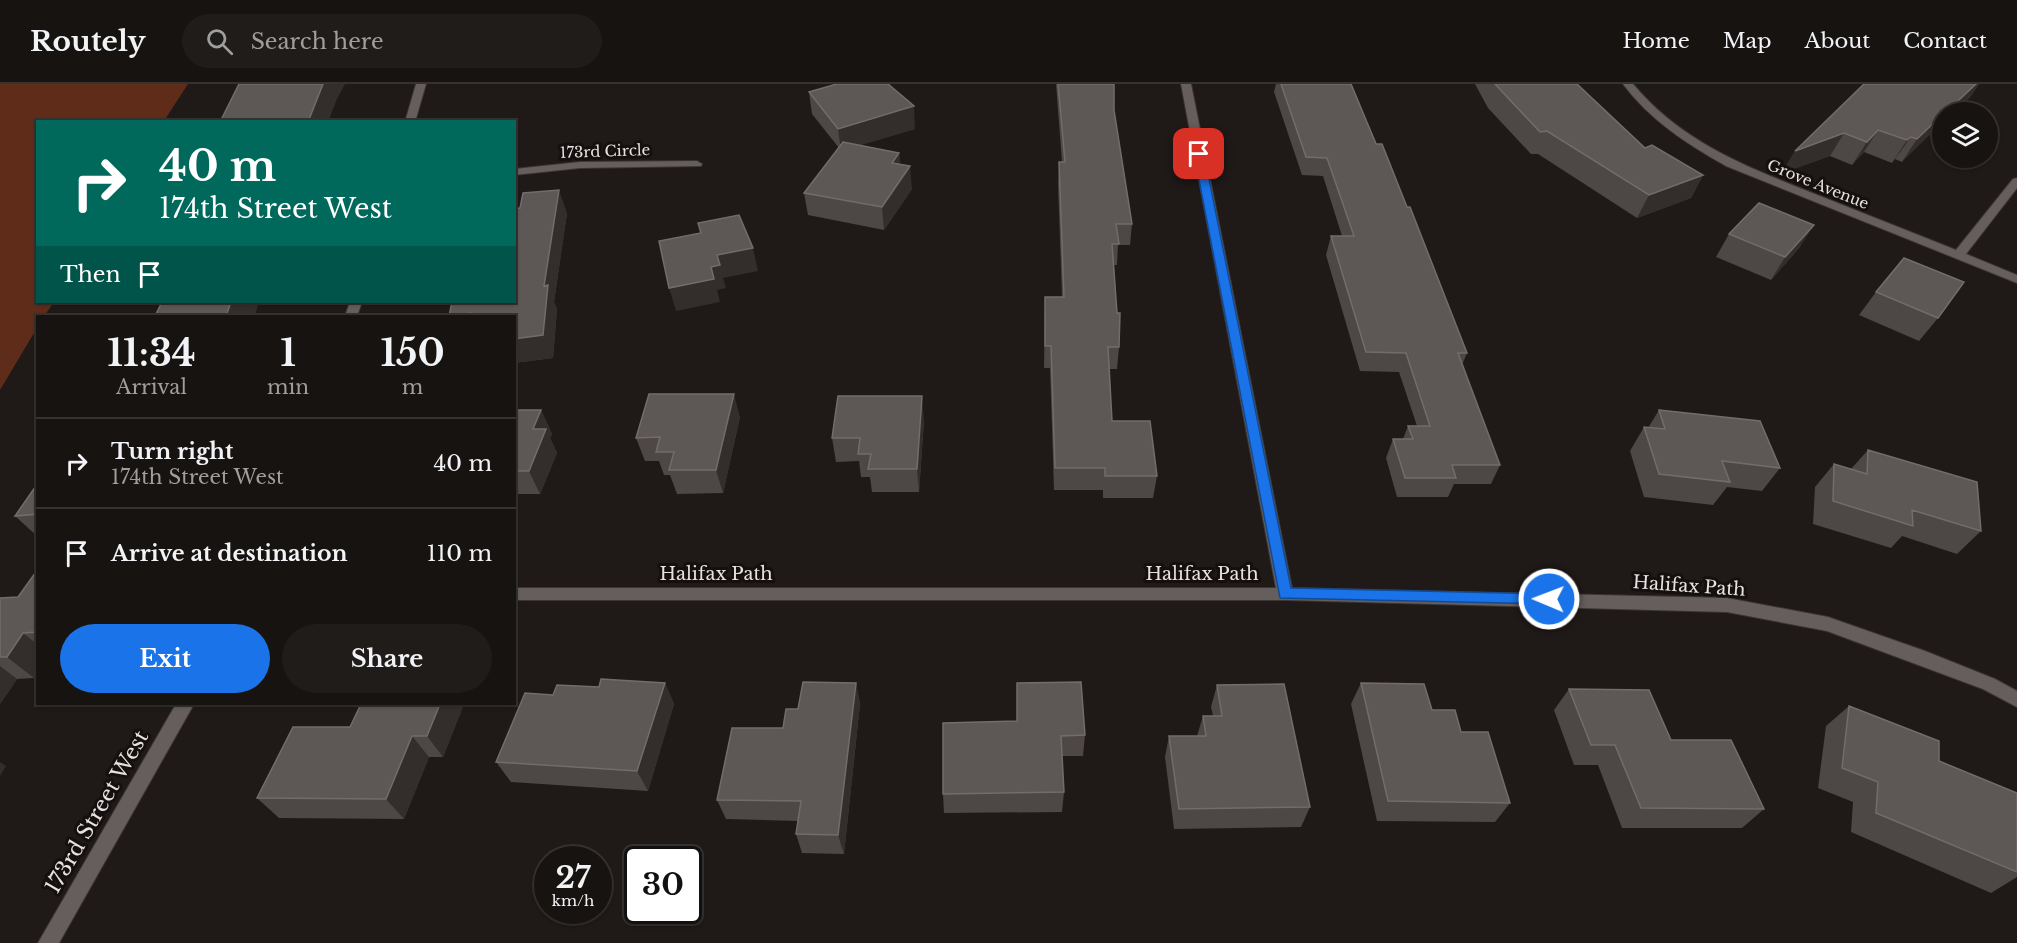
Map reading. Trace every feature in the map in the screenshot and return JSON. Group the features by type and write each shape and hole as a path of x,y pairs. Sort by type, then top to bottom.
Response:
{"street":[{"path":"411,120 421,84"},
{"path":"1185,84 1285,594"},
{"name":"Grove Avenue","path":"1628,84 1654,114 1687,140 1730,164 2017,279"},
{"name":"173rd Circle","path":"516,172 580,165 697,164"},
{"path":"1958,256 2017,181"},
{"name":"Halifax Path","path":"516,594 1285,594 1727,605 1828,624 1989,684 2017,700"},
{"name":"173rd Street West","path":"48,943 184,705"}],"shaded area":[{"path":"0,84 188,84 165,120 36,120 36,303 53,303 45,315 36,315 36,330 0,390"}],"building":[{"path":"239,84 323,84 309,120 221,120"},
{"path":"837,84 888,84 914,106 838,129 809,92"},
{"path":"1058,84 1114,84 1114,110 1132,224 1116,224 1119,244 1112,244 1117,313 1120,313 1119,347 1108,347 1112,421 1150,421 1157,476 1105,476 1105,468 1055,468 1051,346 1045,346 1045,297 1064,297 1059,162 1065,162"},
{"path":"1281,84 1351,84 1376,144 1382,144 1407,207 1410,207 1467,353 1458,353 1500,465 1452,465 1456,478 1405,478 1393,439 1413,439 1408,426 1430,426 1406,353 1366,352 1331,236 1354,236 1327,158 1306,157"},
{"path":"1495,84 1577,84 1645,148 1652,145 1703,175 1649,195 1547,131 1540,132"},
{"path":"1864,84 1976,84 1957,102 1932,102 1932,125 1917,139 1911,137 1907,140 1878,130 1867,142 1844,133 1795,151"},
{"path":"843,142 899,153 892,163 910,166 882,207 804,193"},
{"path":"559,190 544,286 548,285 543,335 516,339 516,315 472,315 472,313 449,315 452,303 516,303 516,209 520,208 523,193"},
{"path":"1759,203 1814,225 1785,257 1729,234"},
{"path":"739,215 753,248 717,255 720,265 711,267 714,279 669,288 659,241 701,233 698,223"},
{"path":"1904,258 1964,282 1938,318 1876,292"},
{"path":"162,303 231,303 226,315 156,315"},
{"path":"649,394 734,394 716,470 669,470 674,452 656,452 660,437 636,438"},
{"path":"838,396 922,396 917,469 868,469 871,454 858,454 860,438 832,438"},
{"path":"516,410 541,410 533,429 546,429 529,471 516,471"},
{"path":"1659,410 1760,421 1780,468 1722,461 1730,482 1659,474 1644,427 1665,429"},
{"path":"1868,450 1977,482 1981,531 1912,510 1913,526 1833,501 1834,464 1867,474"},
{"path":"36,486 36,514 15,516"},
{"path":"36,572 36,632 23,633 7,657 0,657 0,598 18,597"},
{"path":"601,679 665,683 637,771 496,762 525,693 553,695 557,685 599,687"},
{"path":"803,682 856,683 838,835 796,834 801,801 717,800 732,728 783,728 786,709 798,709"},
{"path":"1081,682 1085,735 1061,736 1064,792 943,794 943,723 1017,721 1017,683"},
{"path":"1361,683 1424,684 1432,710 1455,710 1461,732 1488,732 1510,803 1388,801"},
{"path":"1284,684 1310,807 1179,809 1169,736 1206,736 1203,716 1222,716 1217,685"},
{"path":"1569,689 1649,690 1671,740 1731,740 1764,809 1641,808 1615,745 1591,745"},
{"path":"361,705 440,705 427,736 412,736 386,799 257,798 293,727 350,727"},
{"path":"1849,706 1939,741 1939,761 2017,793 2017,872 1876,813 1878,782 1842,768"}],"route":[{"path":"1199,154 1285,594 1549,599"}]}
